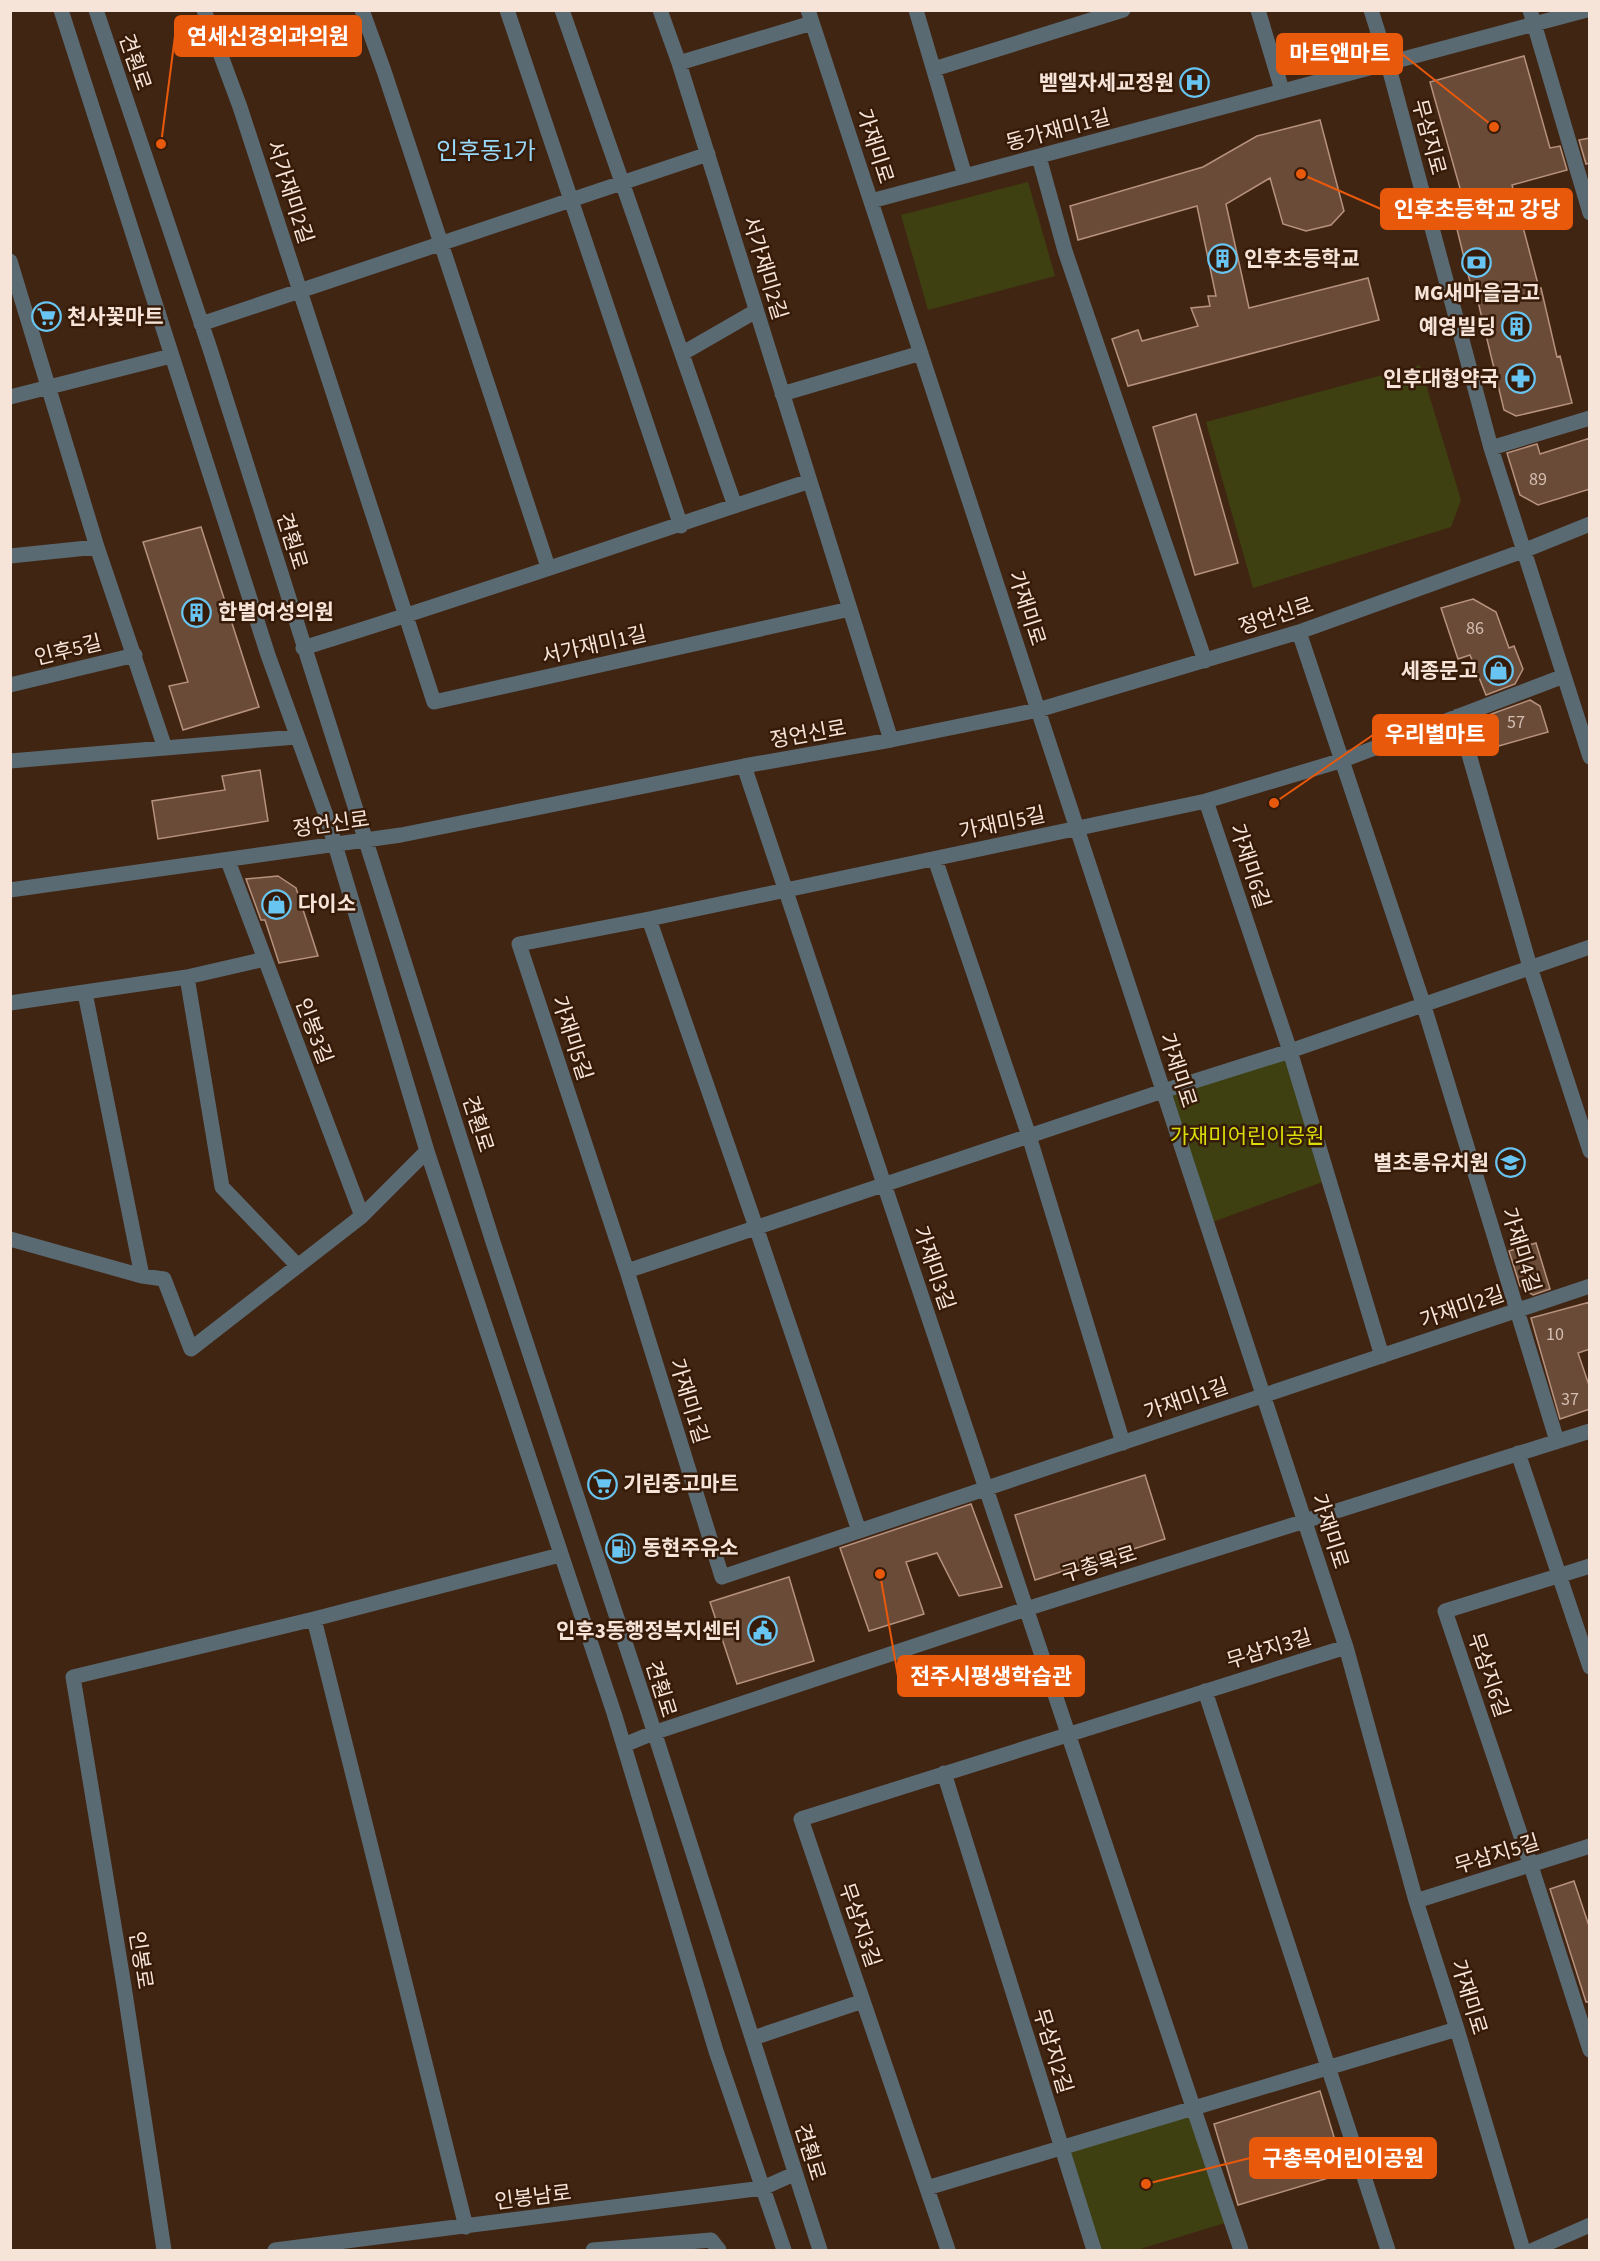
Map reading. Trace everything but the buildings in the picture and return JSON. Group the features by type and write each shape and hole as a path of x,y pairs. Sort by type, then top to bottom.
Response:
{"street":[{"path":"61,10 296,737 335,845 427,1152 624,1745 716,2050 784,2250"},
{"name":"견훤로","path":"96,10 201,324 303,648 820,2250"},
{"name":"서가재미2길","path":"204,10 240,107 359,468"},
{"path":"362,10 548,567"},
{"path":"507,10 681,526"},
{"name":"서가재미2길","path":"660,10 679,63 783,394"},
{"path":"916,10 965,176"},
{"path":"934,69 1123,10"},
{"path":"1258,10 1282,90"},
{"name":"무삼지로","path":"1371,10 1388,64 1491,448 1590,757"},
{"name":"동가재미1길","path":"871,201 1282,90 1388,64 1532,17 1587,10"},
{"path":"564,17 735,506"},
{"path":"679,63 810,17"},
{"name":"가재미로","path":"810,17 1346,1647 1416,1901 1523,2250"},
{"path":"1532,17 1590,213"},
{"path":"201,324 708,154"},
{"path":"1039,157 1065,251 1205,661"},
{"path":"10,261 97,548 165,748"},
{"path":"683,352 756,311"},
{"path":"891,740 783,394 921,353"},
{"path":"10,397 171,356"},
{"path":"1491,448 1590,418"},
{"name":"서가재미1길","path":"359,468 434,702 850,609"},
{"path":"303,648 407,616 548,567 681,526 810,482"},
{"name":"정언신로","path":"10,890 228,861 412,833 1038,710 1299,632 1523,551 1590,524"},
{"path":"10,556 97,548"},
{"path":"1299,632 1343,760"},
{"name":"인후5길","path":"10,685 135,655"},
{"name":"가재미6길","path":"1077,829 1206,801 1343,760 1564,676"},
{"path":"1458,716 1530,967 1588,1146"},
{"path":"10,761 296,737"},
{"name":"가재미4길","path":"1343,760 1423,1003 1557,1441"},
{"path":"744,766 786,891"},
{"name":"가재미6길","path":"1206,801 1290,1052"},
{"name":"가재미5길","path":"627,1271 519,944 786,891 1077,829"},
{"name":"가재미5길","path":"935,859 1029,1136"},
{"name":"인봉3길","path":"228,861 362,1216"},
{"name":"가재미3길","path":"786,891 986,1488"},
{"path":"649,919 859,1531"},
{"path":"627,1271 1163,1091 1290,1052 1423,1003 1590,947"},
{"path":"10,1004 187,977 265,959"},
{"path":"187,977 222,1186 298,1266"},
{"path":"85,993 142,1276"},
{"path":"1290,1052 1382,1356"},
{"name":"가재미1길","path":"1029,1136 1123,1443"},
{"path":"10,1239 142,1276 164,1279 191,1348 362,1216 427,1152"},
{"name":"가재미1길","path":"627,1271 722,1577 1263,1395"},
{"name":"가재미2길","path":"1263,1395 1590,1286"},
{"name":"구총목로","path":"624,1745 652,1733 1026,1609 1590,1431"},
{"path":"1518,1453 1590,1667"},
{"path":"986,1488 1241,2250"},
{"path":"466,2227 314,1619 560,1555"},
{"name":"무삼지6길","path":"1531,1866 1445,1611 1590,1566"},
{"name":"인봉로","path":"164,2250 124,1986 73,1677 314,1619"},
{"name":"무삼지3길","path":"948,2250 801,1819 1346,1647"},
{"name":"무삼지3길","path":"1205,1690 1328,2067"},
{"name":"무삼지2길","path":"944,1773 1094,2250"},
{"name":"무삼지5길","path":"1416,1901 1590,1846"},
{"path":"1531,1866 1590,2050"},
{"path":"753,2038 863,2001"},
{"path":"927,2188 1457,2029"},
{"path":"1328,2067 1388,2250"},
{"name":"인봉남로","path":"279,2250 763,2188 794,2174"},
{"path":"1533,2250 1590,2226"},
{"path":"593,2250 711,2240 719,2250"}],"green space":[{"path":"1028,182 1055,276 928,310 901,215"},
{"path":"1420,365 1461,500 1451,527 1253,588 1206,422"},
{"name":"가재미어린이공원","path":"1290,1051 1328,1180 1207,1224 1163,1091"},
{"path":"1193,2108 1231,2221 1137,2250 1094,2250 1061,2148"}],"place":[{"name":"벧엘자세교정원","path":"1195,83"},
{"name":"마트앤마트","path":"1494,127"},
{"name":"연세신경외과의원","path":"161,144"},
{"name":"인후초등학교 강당","path":"1301,174"},
{"name":"인후초등학교","path":"1223,259"},
{"name":"MG새마을금고","path":"1477,262"},
{"name":"천사꽃마트","path":"46,317"},
{"name":"예영빌딩","path":"1517,327"},
{"name":"인후대형약국","path":"1520,379"},
{"name":"한별여성의원","path":"197,612"},
{"name":"세종문고","path":"1499,671"},
{"name":"우리별마트","path":"1274,803"},
{"name":"다이소","path":"277,904"},
{"name":"별초롱유치원","path":"1510,1163"},
{"name":"기린중고마트","path":"602,1484"},
{"name":"동현주유소","path":"621,1548"},
{"name":"전주시평생학습관","path":"880,1574"},
{"name":"인후3동행정복지센터","path":"762,1631"},
{"name":"구총목어린이공원","path":"1146,2184"}],"district":[{"name":"인후동1가","path":"486,151"}]}
